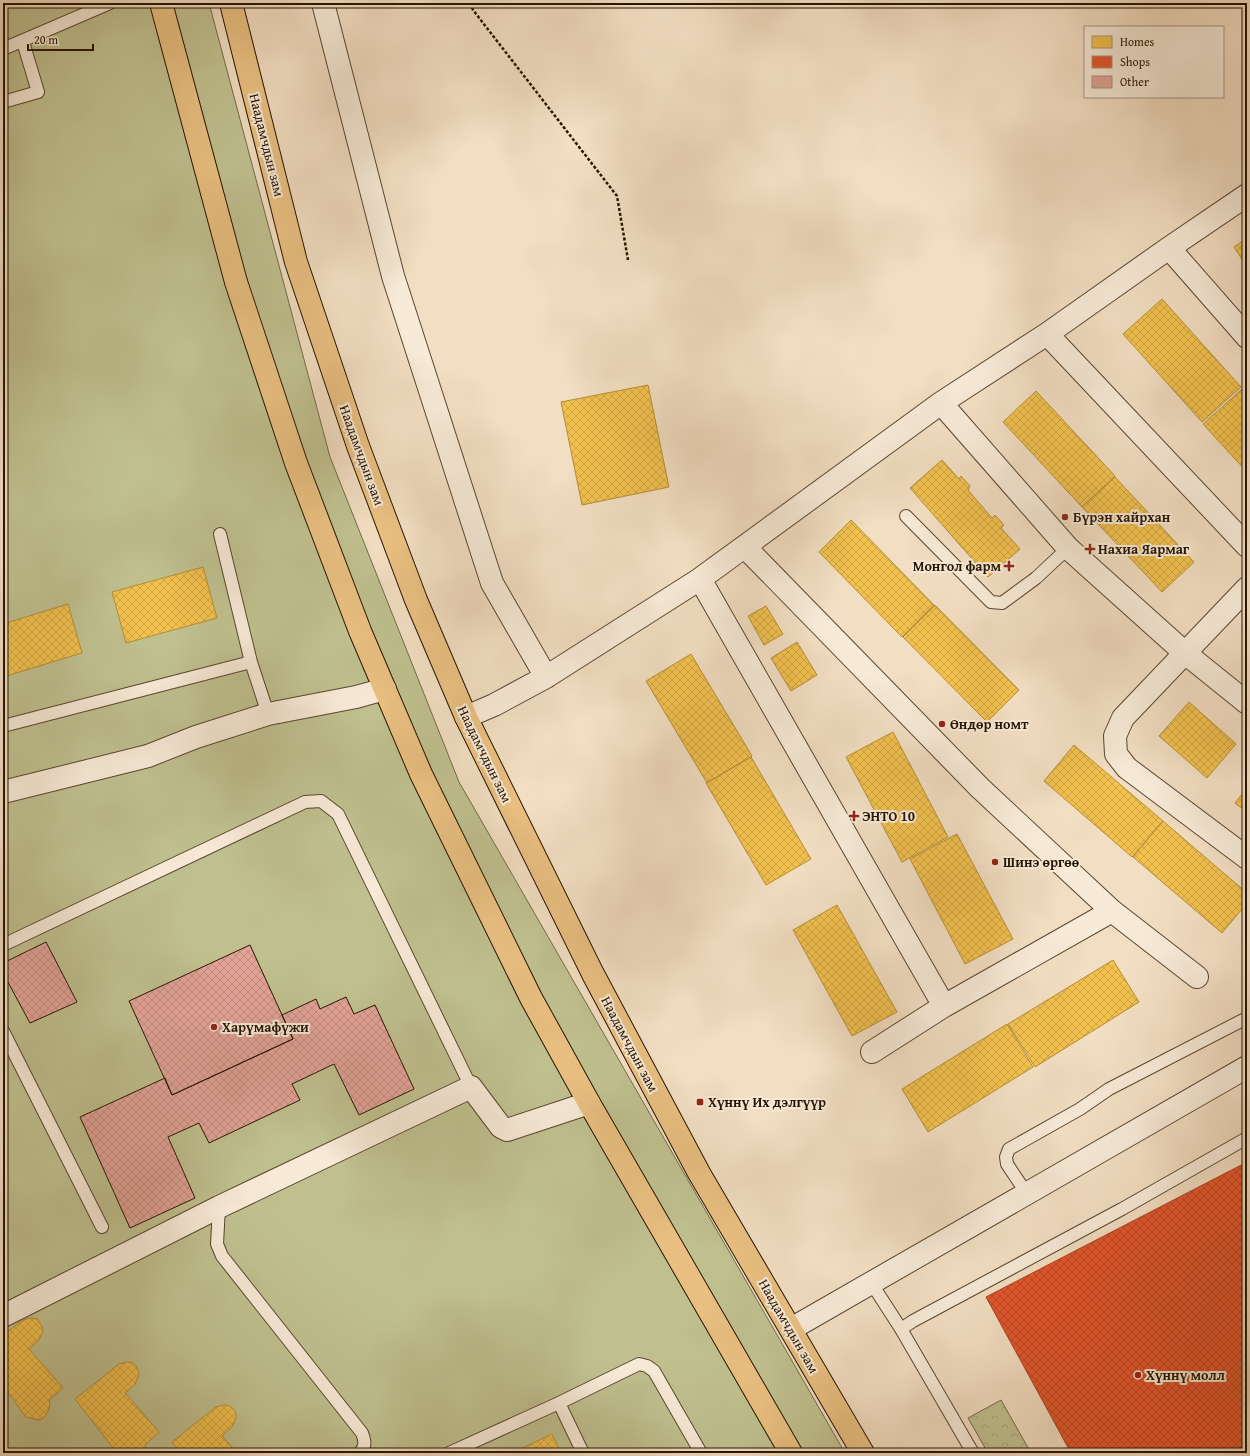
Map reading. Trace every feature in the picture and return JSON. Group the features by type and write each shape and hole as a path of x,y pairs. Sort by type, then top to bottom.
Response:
{"highway":[{"path":"161,3 236,282 296,463 360,631 384,689 421,774 528,991 589,1103 791,1453"},
{"name":"Наадамчдын зам","path":"230,3 296,262 358,446 416,600 466,717 593,974 699,1173 862,1453"}],"street":[{"path":"323,3 393,276 492,583 546,678"},
{"path":"466,717 494,705 546,678 700,579 941,403 1047,334 1247,195"},
{"path":"1169,248 1247,336"},
{"path":"1047,334 1247,546"},
{"path":"941,403 1068,548 1185,653 1247,703"},
{"path":"745,547 980,788 1112,911 1197,977"},
{"path":"700,579 944,1006"},
{"path":"1247,588 1123,718 1115,736 1116,754 1127,768 1247,858"},
{"path":"3,792 148,756 196,737 268,714 356,697 384,689"},
{"path":"872,1052 944,1006 1112,911"},
{"path":"791,1329 872,1284 1247,1067"},
{"path":"3,1316 219,1207 471,1087 501,1127 507,1130 589,1103"}],"lane":[{"path":"3,49 23,42 110,3"},
{"path":"3,102 38,92 23,42"},
{"path":"906,516 991,602 1002,603 1036,578 1068,548"},
{"path":"220,534 251,662 268,714"},
{"path":"3,726 251,662"},
{"path":"3,945 305,802 321,801 338,814 471,1087"},
{"path":"1027,1194 1007,1164 1006,1157 1009,1149 1080,1109 1109,1089 1247,1018"},
{"path":"3,1031 102,1227"},
{"path":"901,1329 913,1320 1122,1209 1247,1138"},
{"path":"219,1207 217,1244 222,1256 362,1433 365,1442 363,1450 360,1453"},
{"path":"872,1284 901,1329 973,1453"},
{"path":"449,1453 559,1403 639,1364 647,1366 654,1371 701,1453"},
{"path":"559,1403 583,1453"}],"path":[{"path":"470,3 473,10 617,196 628,260"}],"green space":[{"path":"3,3 209,3 330,457 459,782 845,1453 3,1453"},
{"path":"1001,1400 1031,1453 988,1453 968,1418"}],"building: Homes":[{"path":"1247,238 1247,267 1234,247"},
{"path":"1162,299 1241,387 1202,422 1123,334"},
{"path":"648,385 669,487 582,505 561,402"},
{"path":"1242,389 1247,394 1247,472 1203,424"},
{"path":"1036,391 1115,476 1082,507 1003,422"},
{"path":"942,460 959,479 961,476 970,486 968,490 992,518 995,515 1004,525 1001,528 1020,549 988,577 910,488"},
{"path":"1115,477 1194,562 1162,592 1082,507"},
{"path":"851,520 934,605 902,637 819,552"},
{"path":"203,567 217,618 126,643 112,592"},
{"path":"68,604 82,653 3,677 3,624"},
{"path":"935,605 1019,690 987,722 903,637"},
{"path":"766,606 783,634 764,645 748,616"},
{"path":"797,642 817,675 791,691 771,658"},
{"path":"691,654 752,756 707,783 646,681"},
{"path":"1189,702 1236,744 1207,778 1159,736"},
{"path":"893,732 948,837 902,862 846,757"},
{"path":"1074,745 1163,821 1132,857 1044,781"},
{"path":"751,757 811,859 766,885 706,783"},
{"path":"1247,788 1247,812 1235,803"},
{"path":"1163,821 1247,893 1247,903 1222,933 1133,857"},
{"path":"957,834 1013,939 965,964 910,859"},
{"path":"837,905 897,1012 852,1036 793,930"},
{"path":"1113,960 1139,1002 1035,1067 1008,1024"},
{"path":"1007,1024 1033,1067 928,1132 902,1089"},
{"path":"31,1318 37,1319 42,1326 43,1331 39,1340 29,1349 63,1388 49,1400 50,1406 45,1417 39,1420 26,1417 3,1386 3,1335 23,1320"},
{"path":"127,1362 133,1363 136,1366 139,1375 135,1384 125,1393 159,1432 145,1445 146,1453 117,1453 75,1399 119,1364"},
{"path":"224,1405 230,1406 233,1409 236,1413 236,1418 232,1427 222,1436 237,1453 181,1453 172,1442 216,1407"},
{"path":"552,1434 561,1453 512,1453"}],"building: Shops":[{"name":"Хүннү молл","path":"1247,1162 1247,1453 1071,1453 986,1297"}],"building: Other":[{"path":"46,942 77,1002 30,1023 3,973 3,963"},
{"name":"Харүмафүжи","path":"250,945 293,1039 172,1095 129,1001"},
{"path":"346,997 354,1014 375,1005 414,1089 359,1115 334,1064 292,1084 300,1100 209,1143 199,1123 168,1137 195,1198 130,1228 80,1117 165,1078 172,1095 293,1039 282,1015 316,999 320,1009"}],"place":[{"name":"Бүрэн хайрхан","path":"1065,517"},
{"name":"Нахиа Яармаг","path":"1090,549"},
{"name":"Монгол фарм","path":"1009,566"},
{"name":"Өндөр номт","path":"942,724"},
{"name":"ЭНТО 10","path":"854,816"},
{"name":"Шинэ өргөө","path":"995,862"},
{"name":"Харүмафүжи","path":"214,1027"},
{"name":"Хүннү Их дэлгүүр","path":"700,1102"},
{"name":"Хүннү молл","path":"1138,1375"}]}
